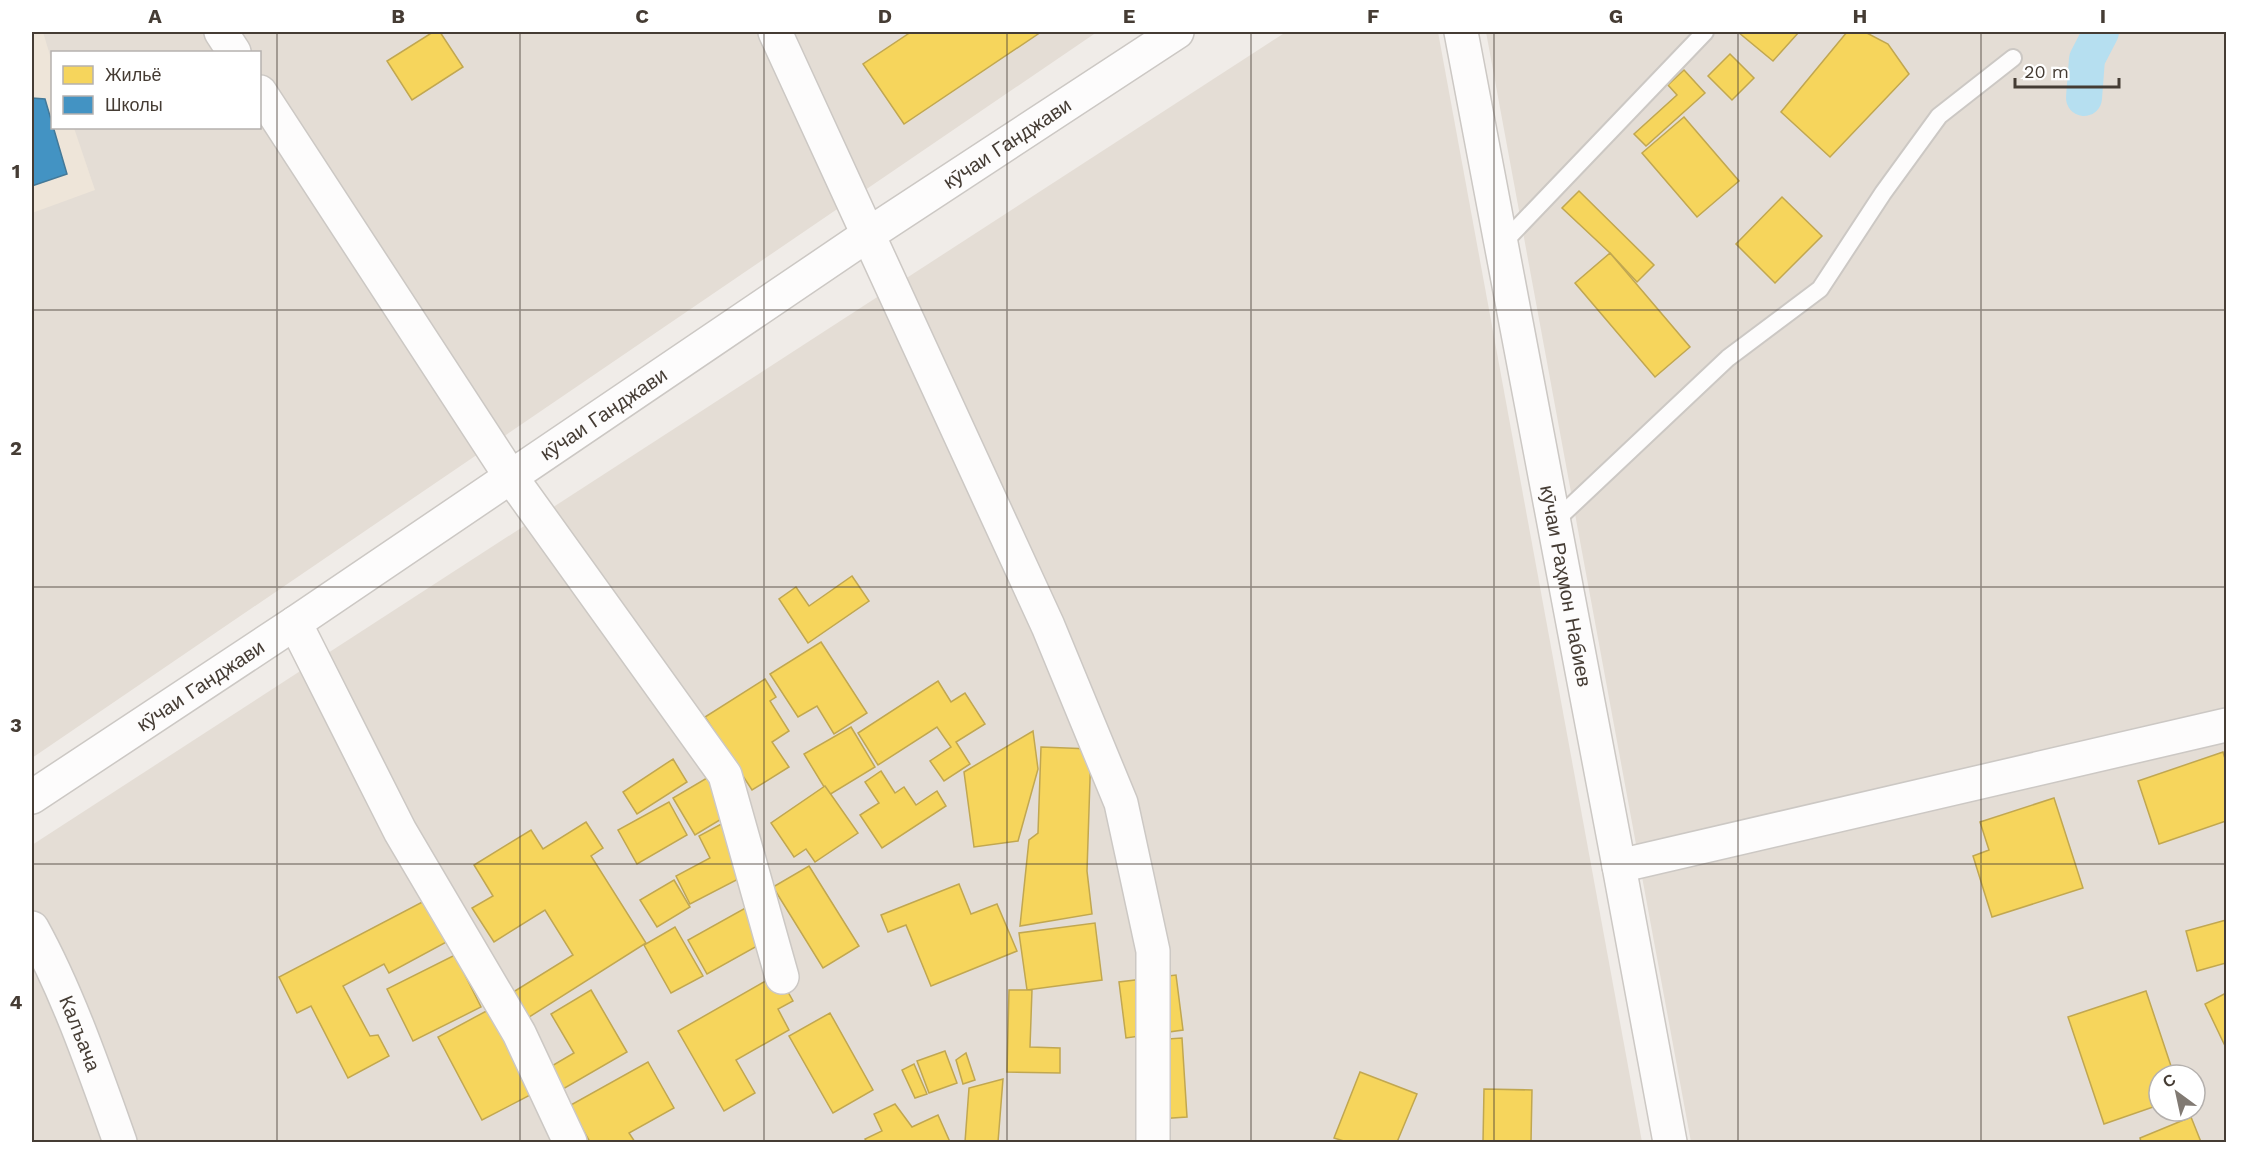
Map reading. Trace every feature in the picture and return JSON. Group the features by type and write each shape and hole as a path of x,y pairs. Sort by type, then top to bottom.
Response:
{"street":[{"path":"775,32 1048,627 1121,803 1153,951 1153,1143"},
{"name":"кӯчаи Ганджави","path":"32,797 511,477 869,234 1177,32"},
{"name":"кӯчаи Раҳмон Набиев","path":"1461,32 1620,866 1670,1143"},
{"path":"261,94 511,477 725,775 782,977"},
{"path":"295,622 400,831 519,1033 570,1143"},
{"path":"1620,866 2226,724"},
{"name":"Калъача","path":"32,928 46,954 99,1083 120,1143"}],"lane":[{"path":"1501,245 1705,32"},
{"path":"1554,522 1728,358 1820,289 1883,193 1939,116 2013,58"}],"shaded area":[{"path":"32,32 1097,32 32,758"},
{"path":"32,32 43,32 51,59 51,129 74,129 95,190 32,213"},
{"path":"1286,32 1438,32 1642,1142 32,1142 32,845"},
{"path":"1486,32 2226,32 2226,1142 1691,1142"}],"building: Жильё":[{"path":"433,32 440,32 463,67 412,100 387,61"},
{"path":"911,32 1041,32 904,124 863,64"},
{"path":"1738,32 1799,32 1773,61"},
{"path":"1847,32 1865,32 1888,44 1909,74 1830,157 1781,112"},
{"path":"1730,54 1754,78 1732,100 1708,76"},
{"path":"1684,70 1705,93 1646,146 1634,134 1677,95 1668,85"},
{"path":"1684,117 1739,181 1697,217 1642,153"},
{"path":"1579,191 1654,265 1637,282 1562,208"},
{"path":"1782,197 1822,236 1775,283 1736,244"},
{"path":"1610,253 1690,347 1655,377 1575,283"},
{"path":"852,576 869,601 808,643 779,599 796,587 809,606"},
{"path":"821,642 867,713 834,734 817,706 798,717 770,674"},
{"path":"765,679 776,697 770,701 789,731 772,742 789,767 752,790 705,717"},
{"path":"938,681 951,702 965,693 985,724 956,742 970,764 944,781 930,761 951,747 937,727 878,765 858,733"},
{"path":"851,727 875,767 829,795 804,754"},
{"path":"1033,731 1038,769 1018,841 974,847 964,772"},
{"path":"1041,747 1091,749 1087,871 1092,914 1020,926 1029,840 1038,833"},
{"path":"2223,752 2226,762 2226,821 2159,844 2138,781"},
{"path":"673,759 687,782 637,814 623,792"},
{"path":"881,771 895,793 904,787 916,805 937,791 946,806 882,848 860,815 879,803 865,782"},
{"path":"712,775 733,812 695,835 673,798"},
{"path":"825,786 858,833 815,862 806,849 794,857 771,823"},
{"path":"2054,798 2083,888 1992,917 1973,856 1989,850 1980,822"},
{"path":"669,802 687,835 637,864 618,830"},
{"path":"586,822 603,848 591,856 646,943 526,1019 510,994 573,955 545,910 494,942 472,908 493,896 474,865 531,830 543,849"},
{"path":"725,822 750,873 690,904 676,876 710,858 699,836"},
{"path":"809,866 859,946 823,968 773,887"},
{"path":"674,880 690,907 657,927 640,900"},
{"path":"959,884 971,914 997,904 1017,951 931,986 906,925 888,932 881,915"},
{"path":"430,898 452,939 389,973 384,964 343,986 370,1036 378,1035 389,1056 348,1078 311,1006 297,1013 279,977"},
{"path":"749,906 768,940 707,974 688,940"},
{"path":"2226,920 2226,963 2197,971 2186,931"},
{"path":"1095,923 1102,980 1027,990 1019,933"},
{"path":"675,927 703,976 671,993 644,945"},
{"path":"455,955 481,1007 413,1041 387,989"},
{"path":"778,974 793,1001 778,1009 789,1030 736,1060 755,1093 724,1111 678,1031"},
{"path":"1176,975 1183,1030 1126,1038 1119,982"},
{"path":"591,990 627,1052 563,1089 550,1067 574,1053 551,1014"},
{"path":"1009,990 1032,990 1030,1047 1060,1048 1060,1073 1007,1072"},
{"path":"2146,991 2170,1063 2147,1063 2147,1109 2104,1124 2068,1017"},
{"path":"2226,993 2226,1048 2205,1004"},
{"path":"492,1008 536,1092 482,1120 438,1037"},
{"path":"830,1013 873,1090 833,1113 789,1036"},
{"path":"1182,1038 1187,1117 1143,1120 1138,1041"},
{"path":"945,1051 957,1083 929,1093 917,1061"},
{"path":"966,1053 975,1080 963,1084 956,1060"},
{"path":"648,1062 674,1108 629,1133 635,1142 590,1142 569,1106"},
{"path":"914,1064 927,1094 915,1098 902,1070"},
{"path":"1360,1072 1417,1094 1397,1142 1347,1142 1334,1138"},
{"path":"1003,1079 998,1142 965,1142 969,1088"},
{"path":"1484,1089 1532,1090 1531,1142 1483,1142"},
{"path":"895,1104 912,1127 938,1115 950,1142 867,1142 865,1139 882,1131 874,1114"},
{"path":"2176,1123 2193,1123 2201,1142 2141,1142 2140,1138"}],"building: Школы":[{"path":"32,98 45,99 51,119 51,129 54,129 67,174 32,186"}],"waterway":[{"path":"2084,98 2087,59 2101,32"}]}
